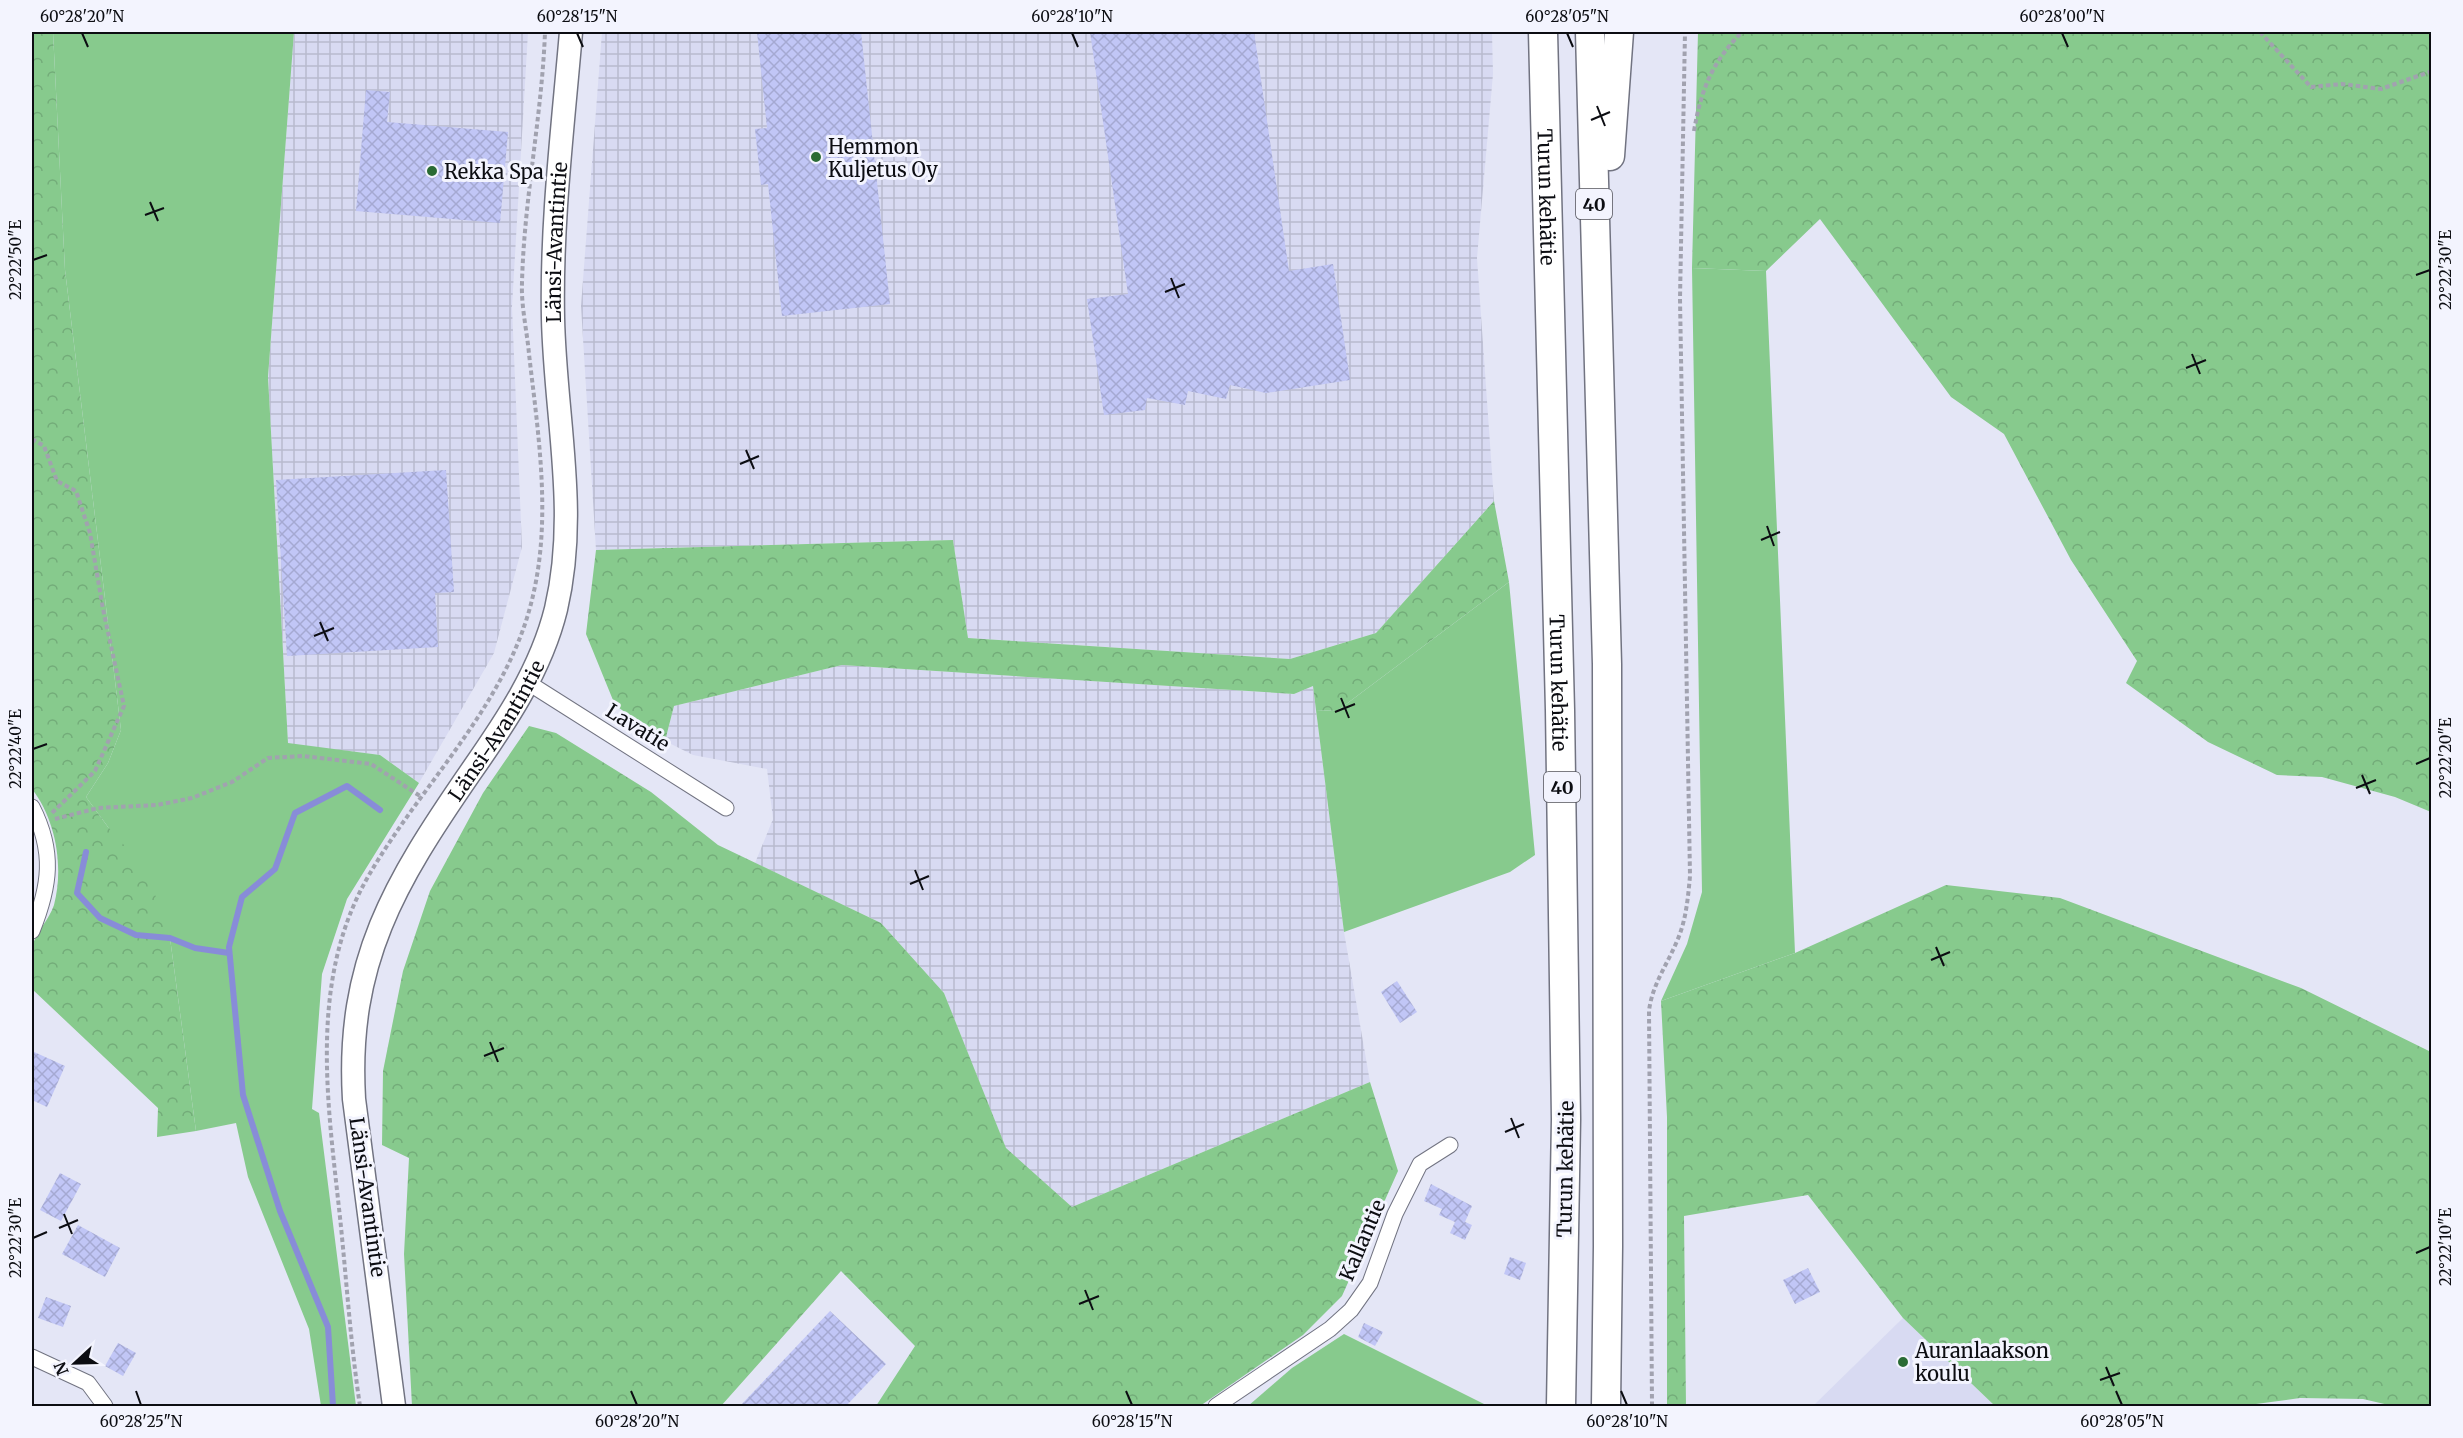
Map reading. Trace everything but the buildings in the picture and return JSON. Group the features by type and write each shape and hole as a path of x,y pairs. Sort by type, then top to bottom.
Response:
{"highway":[{"path":"1527,32 1546,167"},
{"name":"Turun kehätie","path":"1543,32 1560,710 1566,1119 1561,1407"},
{"name":"40","path":"1590,32 1607,663 1606,1407"},
{"path":"1598,377 1619,32"}],"street":[{"name":"Länsi-Avantintie","path":"394,1407 354,1099 352,1068 357,1006 373,941 395,891 527,682 555,613 567,533 553,282 571,32"},
{"name":"Lavatie","path":"527,682 726,808"},
{"path":"32,807 40,824 46,850 48,876 43,902 32,931"},
{"name":"Kallantie","path":"1216,1407 1330,1329 1351,1310 1370,1283 1395,1214 1420,1164 1450,1145"},
{"path":"32,1357 88,1383 105,1407"}],"path":[{"path":"522,285 545,32"},
{"path":"1653,1407 1649,1011 1651,991 1678,939 1686,910 1690,876 1680,299 1685,32"},
{"path":"1694,131 1700,95 1726,47 1742,32"},
{"path":"2260,32 2311,87 2342,84 2381,89 2432,71"},
{"path":"32,439 44,447 57,481 76,491 90,533 103,609 124,706 95,771 40,824"},
{"path":"40,824 98,808 157,805 192,798 232,782 268,758 303,756 372,764 420,796"}],"shaded area":[{"path":"294,32 528,32 512,307 522,547 494,653 419,783 380,755 288,744 268,377"},
{"path":"602,32 1492,32 1493,74 1477,258 1494,501 1376,633 1290,659 968,638 953,540 596,550 581,306"},
{"path":"842,665 1294,694 1313,686 1344,932 1370,1082 1072,1207 1006,1149 944,993 881,923 755,863 773,819 767,769 693,755 665,741 674,706"},
{"name":"Auranlaakson koulu","path":"1903,1318 1995,1406 1813,1406"}],"green space":[{"path":"32,32 53,32 65,270 121,730 108,763 86,797 108,827 147,871 170,938 196,1131 157,1137 158,1108 32,989 31,952 36,936 54,905 58,860 56,844 47,815 32,789"},
{"path":"53,32 294,32 268,377 288,743 380,755 419,783 347,899 322,974 312,1109 319,1113 356,1406 321,1406 309,1329 248,1177 236,1123 196,1131 170,938 108,827 86,797 108,763 121,730 65,270"},
{"path":"1698,32 2431,32 2431,812 2395,797 2322,777 2277,775 2208,742 2126,683 2137,661 2071,560 2004,434 1951,397 1820,219 1766,271 1692,268"},
{"path":"1692,268 1766,271 1795,953 1661,1001 1687,944 1702,892"},
{"path":"1494,501 1509,582 1337,711 1316,710 1313,686 1294,694 842,665 674,706 665,741 615,705 586,634 596,550 953,540 968,638 1290,659 1376,633"},
{"path":"1509,582 1535,855 1510,872 1344,932 1316,710 1337,711"},
{"path":"529,726 556,733 651,792 718,845 881,923 944,993 1006,1148 1072,1207 1370,1082 1398,1171 1342,1296 1303,1335 1200,1406 876,1406 915,1346 841,1271 721,1406 412,1406 404,1254 409,1158 382,1145 383,1071 403,971 430,891 483,793"},
{"path":"1946,885 2060,898 2301,988 2431,1052 2431,1406 2393,1406 2363,1399 2300,1398 2241,1406 1995,1406 1903,1318 1808,1195 1684,1216 1686,1406 1667,1406 1667,1117 1661,1001 1795,953"},
{"path":"1344,1334 1488,1406 1248,1406 1292,1368"}],"waterway":[{"path":"333,1406 328,1327 280,1211 243,1095 229,947 242,897 275,869 295,813 347,786 380,810"},
{"path":"86,852 77,893 100,918 136,935 170,938 195,948 229,953"}],"place":[{"name":"Hemmon Kuljetus Oy","path":"816,157"},
{"name":"Rekka Spa","path":"432,171"},
{"name":"Auranlaakson koulu","path":"1903,1362"}]}
